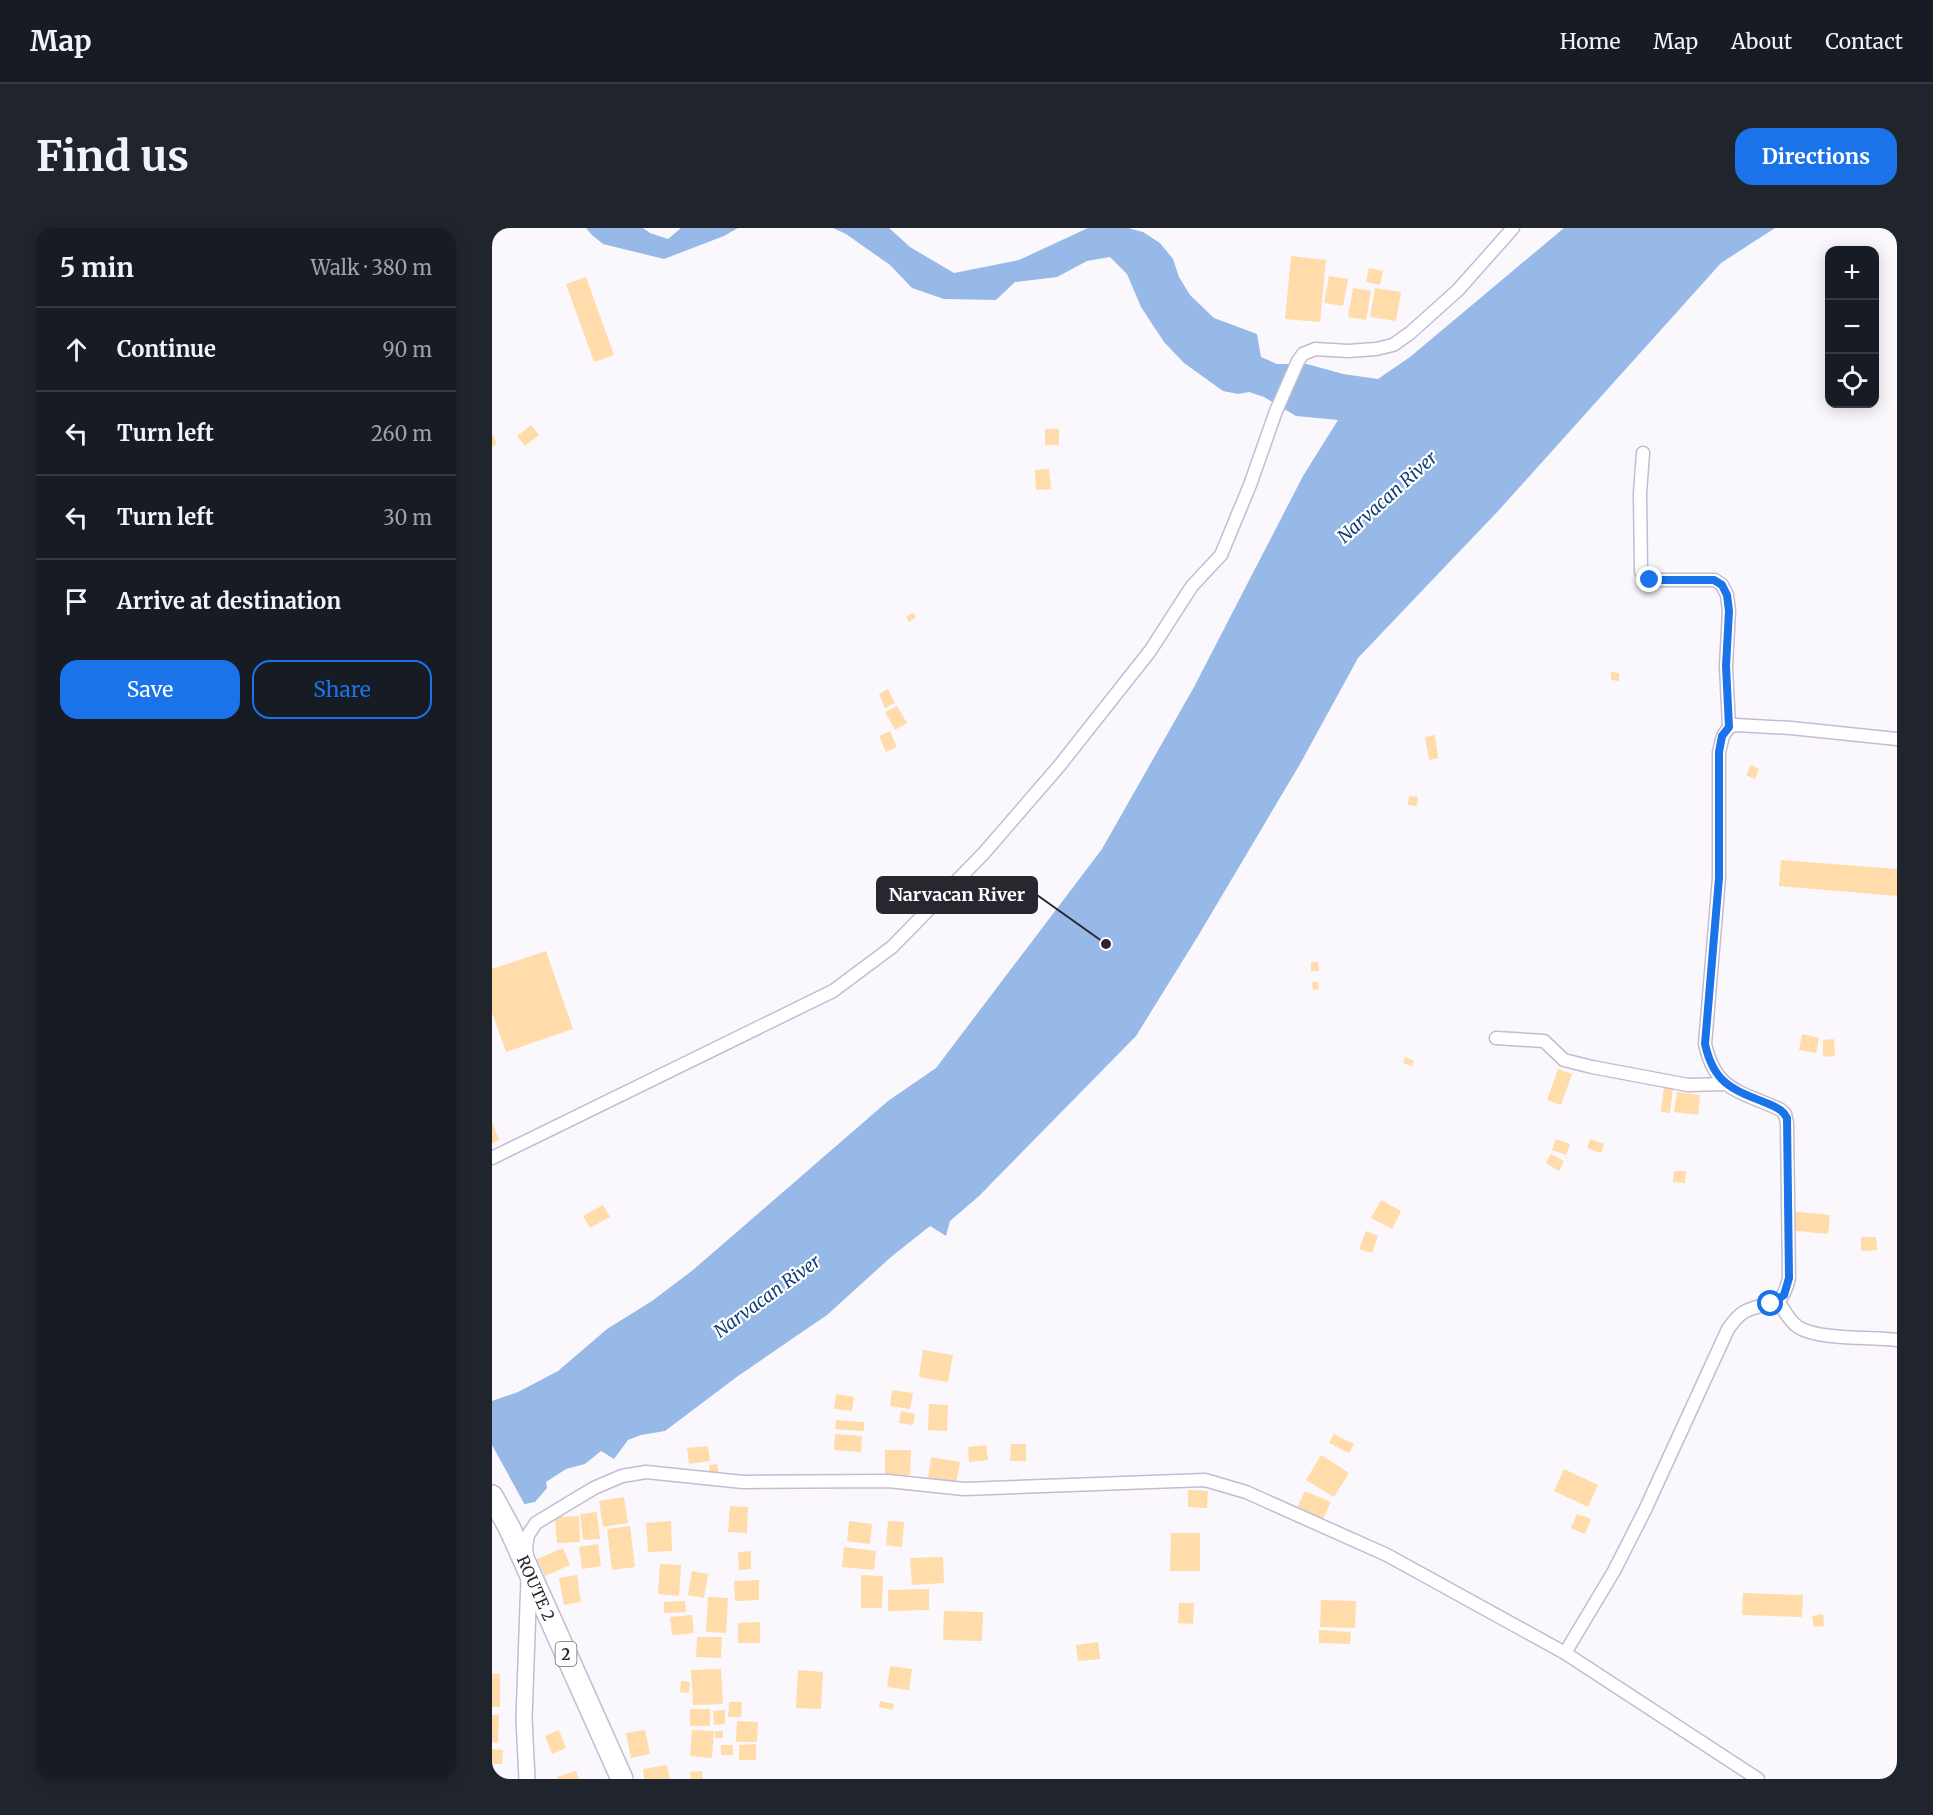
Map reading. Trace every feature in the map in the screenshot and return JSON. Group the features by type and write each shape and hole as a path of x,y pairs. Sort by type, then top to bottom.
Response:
{"highway":[{"name":"ROUTE 2","path":"492,1496 510,1529 622,1779"}],"street":[{"path":"492,1158 832,991 892,947 984,853 1060,765 1150,651 1192,586 1221,555 1250,485 1276,411 1303,354 1315,349 1348,351 1393,345 1410,333 1458,290 1513,228"},
{"path":"1643,453 1640,493 1641,572 1654,580 1714,580 1722,585 1727,595 1729,611 1726,666 1729,727"},
{"path":"1565,1653 1614,1571 1645,1510 1728,1329 1743,1312 1778,1301 1784,1295 1789,1278 1787,1118 1781,1110 1725,1084 1717,1076 1705,1044 1719,878 1719,752 1722,736 1729,727 1736,724 1897,739"},
{"path":"1496,1038 1544,1041 1564,1060 1592,1067 1688,1085 1725,1084"},
{"path":"1778,1301 1789,1319 1799,1328 1812,1332 1897,1340"},
{"path":"527,1779 524,1719 530,1575 526,1547 528,1535 536,1523 594,1488 622,1476 646,1472 743,1482 888,1481 964,1489 1205,1480 1246,1492 1387,1555 1565,1653 1758,1779"}],"water":[{"path":"586,228 643,228 668,239 681,228 738,228 724,236 664,259 603,244"},
{"path":"833,228 889,228 910,247 954,273 1019,260 1088,228 1128,228 1143,232 1160,243 1173,259 1179,277 1190,295 1214,318 1257,334 1261,357 1277,364 1307,364 1343,374 1378,379 1410,357 1564,228 1775,228 1721,263 1499,510 1358,658 1300,764 1136,1036 979,1196 950,1221 946,1236 930,1226 891,1257 827,1315 738,1376 665,1431 628,1440 614,1459 601,1451 585,1464 566,1469 546,1482 547,1488 535,1502 500,1509 492,1513 492,1401 518,1392 558,1371 607,1329 652,1301 693,1270 888,1101 936,1068 1102,849 1194,687 1303,476 1338,420 1296,416 1264,397 1249,392 1238,394 1223,391 1184,363 1164,342 1141,307 1127,274 1110,257 1087,261 1057,277 1015,282 996,300 944,299 912,288 890,265 846,234"}],"pier":[{"path":"492,1445 526,1507 492,1516"}],"building":[{"path":"1291,256 1326,260 1320,322 1285,319"},
{"path":"1369,268 1383,271 1380,285 1366,282"},
{"path":"1329,276 1348,279 1343,306 1324,303"},
{"path":"586,277 614,355 594,362 566,284"},
{"path":"1353,288 1371,291 1366,320 1348,317"},
{"path":"1375,288 1401,292 1396,321 1370,317"},
{"path":"531,425 539,435 525,446 517,436"},
{"path":"1045,429 1059,429 1059,445 1045,445"},
{"path":"492,433 497,444 492,447"},
{"path":"1049,469 1051,489 1036,490 1035,470"},
{"path":"913,613 916,617 909,622 906,617"},
{"path":"1611,672 1619,673 1619,681 1611,680"},
{"path":"888,689 895,703 885,708 879,694"},
{"path":"897,706 907,723 895,730 885,712"},
{"path":"890,731 897,747 886,752 879,736"},
{"path":"1435,735 1438,758 1429,760 1425,737"},
{"path":"1751,765 1759,769 1755,779 1746,775"},
{"path":"1409,796 1418,797 1417,806 1408,805"},
{"path":"1781,860 1897,869 1897,896 1779,886"},
{"path":"546,951 573,1029 506,1052 492,1013 492,969"},
{"path":"1311,962 1318,962 1319,971 1311,971"},
{"path":"1312,982 1318,982 1319,989 1313,990"},
{"path":"1802,1034 1819,1038 1816,1053 1799,1050"},
{"path":"1834,1039 1835,1056 1823,1057 1823,1040"},
{"path":"1405,1057 1414,1061 1412,1066 1403,1063"},
{"path":"1558,1069 1572,1074 1561,1105 1547,1100"},
{"path":"1664,1087 1673,1088 1670,1113 1661,1112"},
{"path":"1677,1092 1700,1095 1698,1115 1674,1112"},
{"path":"492,1122 499,1140 492,1143"},
{"path":"1556,1139 1570,1144 1566,1155 1552,1150"},
{"path":"1590,1139 1604,1144 1601,1153 1587,1148"},
{"path":"1551,1154 1564,1161 1559,1171 1546,1163"},
{"path":"1674,1171 1686,1171 1685,1183 1673,1182"},
{"path":"1381,1200 1401,1211 1392,1229 1371,1218"},
{"path":"603,1205 610,1217 590,1228 583,1216"},
{"path":"1790,1211 1830,1215 1828,1234 1788,1230"},
{"path":"1366,1231 1378,1236 1372,1253 1359,1249"},
{"path":"1861,1237 1876,1237 1877,1250 1861,1251"},
{"path":"923,1350 953,1355 948,1382 919,1377"},
{"path":"892,1390 913,1393 910,1409 890,1406"},
{"path":"836,1394 854,1397 852,1411 834,1409"},
{"path":"929,1404 948,1405 947,1431 928,1430"},
{"path":"901,1411 915,1414 913,1425 899,1423"},
{"path":"836,1420 864,1422 864,1431 835,1429"},
{"path":"835,1434 862,1436 861,1452 834,1450"},
{"path":"1334,1434 1354,1444 1349,1453 1329,1443"},
{"path":"1011,1444 1026,1444 1026,1461 1010,1461"},
{"path":"986,1445 988,1460 969,1462 968,1447"},
{"path":"708,1446 710,1461 689,1464 687,1448"},
{"path":"885,1450 911,1450 910,1475 885,1474"},
{"path":"1321,1455 1349,1473 1334,1497 1306,1480"},
{"path":"931,1457 960,1462 956,1483 928,1478"},
{"path":"717,1464 719,1476 710,1477 709,1465"},
{"path":"1564,1469 1598,1485 1588,1507 1554,1491"},
{"path":"1188,1490 1208,1491 1207,1508 1188,1507"},
{"path":"1305,1491 1331,1502 1322,1521 1296,1510"},
{"path":"624,1497 628,1523 603,1527 599,1501"},
{"path":"730,1506 748,1507 747,1533 728,1532"},
{"path":"597,1512 600,1539 583,1540 580,1514"},
{"path":"1577,1514 1591,1519 1585,1534 1571,1528"},
{"path":"579,1516 580,1542 557,1543 555,1517"},
{"path":"671,1521 672,1551 648,1552 646,1523"},
{"path":"849,1521 872,1524 870,1544 847,1541"},
{"path":"888,1521 904,1522 902,1547 886,1545"},
{"path":"630,1526 635,1567 612,1570 607,1529"},
{"path":"1171,1533 1200,1533 1200,1571 1170,1571"},
{"path":"598,1544 601,1566 582,1569 579,1547"},
{"path":"844,1547 876,1551 874,1570 842,1567"},
{"path":"563,1548 570,1565 545,1576 537,1559"},
{"path":"751,1551 751,1569 739,1570 738,1552"},
{"path":"943,1557 944,1583 912,1585 910,1558"},
{"path":"660,1564 681,1565 679,1596 658,1594"},
{"path":"692,1571 708,1574 704,1598 688,1595"},
{"path":"577,1575 581,1602 564,1605 559,1578"},
{"path":"861,1575 883,1576 882,1608 861,1608"},
{"path":"759,1580 759,1600 735,1601 734,1581"},
{"path":"929,1589 929,1610 888,1611 888,1590"},
{"path":"1743,1593 1803,1595 1802,1617 1742,1615"},
{"path":"708,1597 728,1598 726,1633 706,1632"},
{"path":"1321,1600 1356,1601 1355,1628 1320,1627"},
{"path":"685,1601 686,1612 664,1613 664,1602"},
{"path":"1179,1603 1194,1603 1193,1624 1178,1623"},
{"path":"944,1611 983,1612 982,1641 943,1640"},
{"path":"1823,1614 1824,1626 1814,1627 1812,1616"},
{"path":"692,1615 694,1633 672,1635 670,1617"},
{"path":"760,1622 760,1643 738,1643 738,1623"},
{"path":"1319,1630 1351,1632 1350,1644 1319,1643"},
{"path":"697,1637 722,1637 721,1658 696,1657"},
{"path":"1098,1642 1100,1659 1078,1661 1076,1645"},
{"path":"890,1666 912,1669 909,1690 887,1687"},
{"path":"721,1669 723,1704 693,1705 691,1670"},
{"path":"798,1670 823,1672 821,1709 796,1708"},
{"path":"492,1674 500,1674 500,1707 492,1707"},
{"path":"681,1681 690,1682 689,1693 680,1692"},
{"path":"880,1701 894,1704 893,1710 879,1707"},
{"path":"729,1702 742,1702 741,1717 728,1717"},
{"path":"690,1709 710,1709 710,1726 690,1726"},
{"path":"725,1710 725,1724 714,1725 713,1711"},
{"path":"492,1715 499,1715 498,1743 492,1742"},
{"path":"737,1721 758,1722 757,1742 736,1742"},
{"path":"559,1730 566,1748 552,1754 545,1736"},
{"path":"645,1730 650,1754 631,1758 626,1733"},
{"path":"692,1730 714,1731 712,1758 690,1756"},
{"path":"715,1731 723,1731 723,1738 715,1738"},
{"path":"756,1744 756,1760 739,1760 739,1745"},
{"path":"721,1745 733,1745 733,1755 721,1755"},
{"path":"492,1749 503,1750 502,1764 492,1764"},
{"path":"667,1765 670,1779 644,1779 643,1769"},
{"path":"576,1771 579,1779 558,1779 557,1777"},
{"path":"702,1771 703,1779 691,1779 690,1772"}],"place":[{"name":"Narvacan River","path":"1106,944"}],"route":[{"path":"1650,580 1714,580 1722,585 1727,595 1729,611 1726,666 1729,727 1722,736 1719,752 1719,878 1705,1044 1717,1076 1725,1084 1781,1110 1787,1118 1789,1278 1784,1295 1771,1304"}]}
